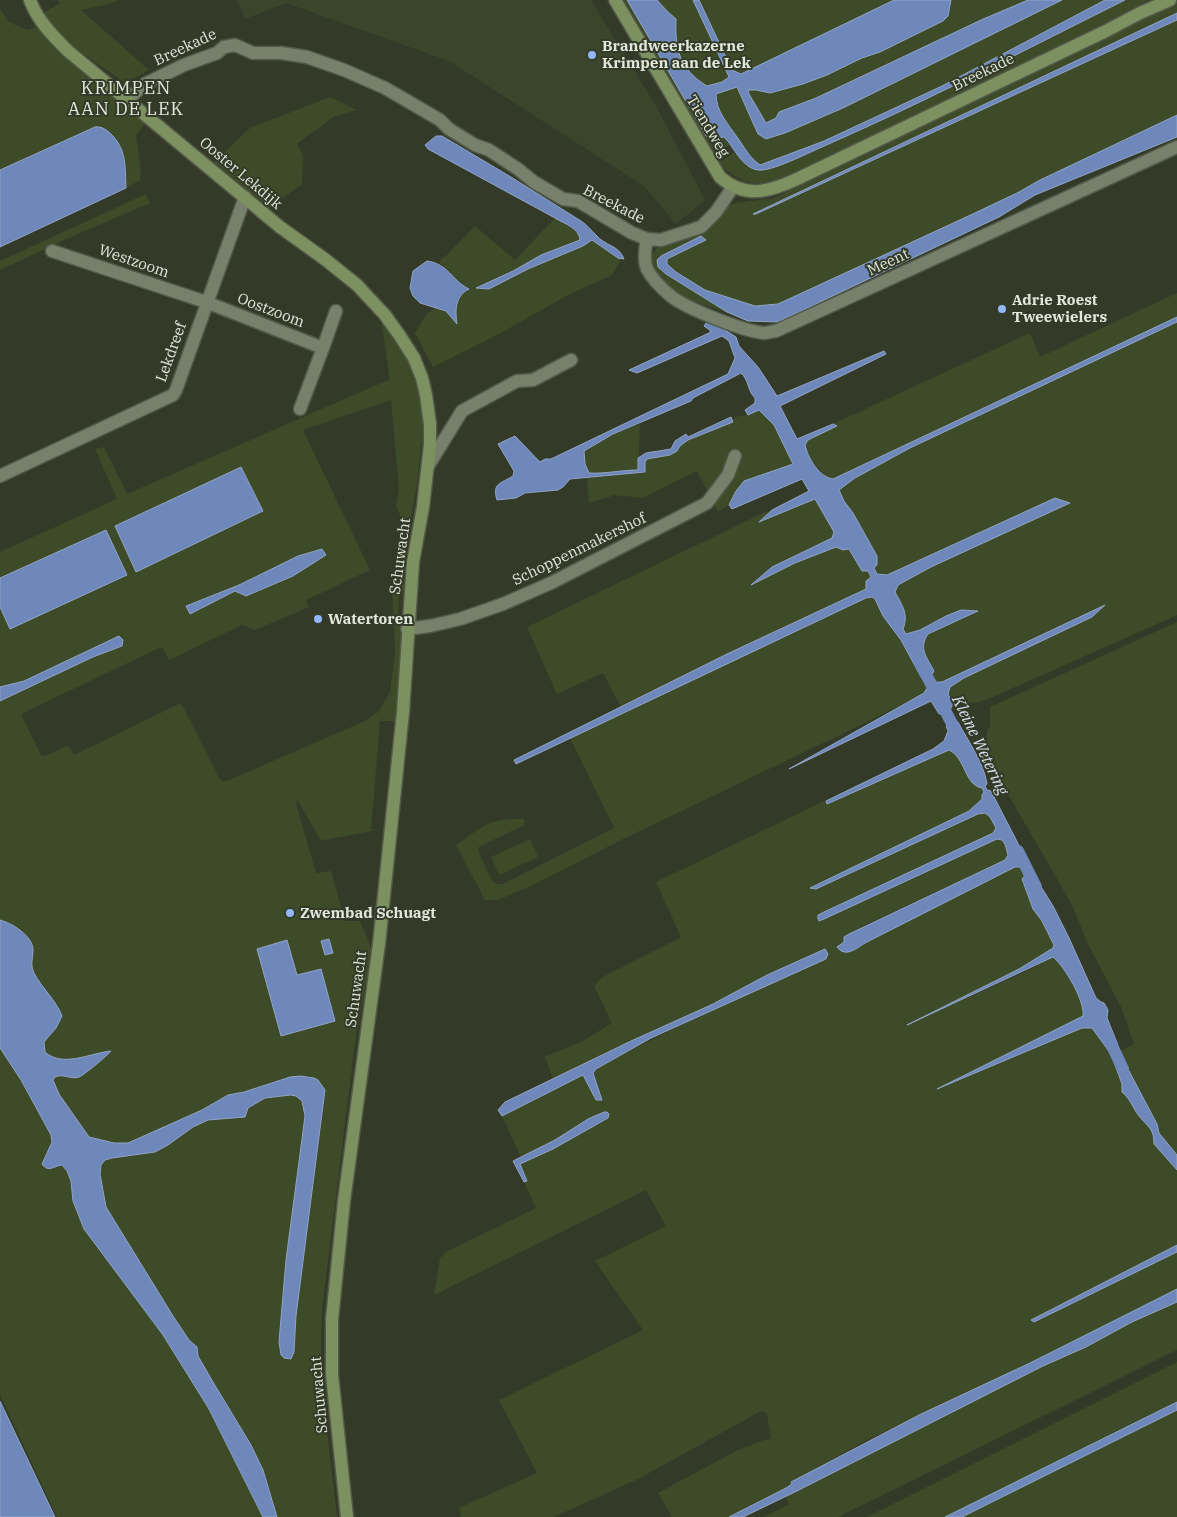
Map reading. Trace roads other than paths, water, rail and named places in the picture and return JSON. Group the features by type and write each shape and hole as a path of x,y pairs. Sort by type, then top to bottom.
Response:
{"street":[{"name":"Ooster Lekdijk","path":"30,0 33,9 68,51 280,227 357,285 385,315 400,336 414,358 422,378"},
{"name":"Tiendweg","path":"615,0 710,163 720,177 733,186"},
{"name":"Breekade","path":"1140,13 1156,0"},
{"name":"Breekade","path":"127,100 145,84 184,65 217,53 229,45 240,46 253,53 281,53 307,57 344,70 385,88 440,120 449,129 518,168 534,182 563,199 578,201 632,233 647,239 661,240 701,227 716,212 733,186 748,191 763,191 778,187 1170,0"},
{"name":"Meent","path":"647,239 644,248 646,267 656,283 673,298 735,326 764,333 776,331 1177,147"},
{"name":"Lekdreef","path":"0,476 173,395 245,197"},
{"name":"Westzoom","path":"52,251 206,302"},
{"name":"Oostzoom","path":"206,302 324,348"},
{"path":"300,409 324,348 336,310"},
{"name":"Schuwacht","path":"428,466 462,411 516,381 533,380 571,360"},
{"name":"Schuwacht","path":"347,1517 332,1375 332,1319 344,1201 379,944 403,712 412,562 423,507 428,466 430,424 422,378"},
{"name":"Schoppenmakershof","path":"407,628 460,620 490,610 551,583 706,503 728,475 736,456"}],"water":[{"path":"627,0 657,0 676,19 676,40 681,57 690,73 707,86 722,82 729,77 693,0 699,0 732,70 741,74 894,0 951,0 948,16 943,21 880,52 803,84 770,93 748,90 766,123 776,118 779,112 816,98 981,20 1028,0 1062,0 843,108 785,133 766,139 758,134 737,87 716,94 718,106 723,117 747,152 760,165 824,141 942,86 1105,0 1125,0 899,112 780,165 758,170 747,165 724,137 710,139 706,136"},
{"path":"1177,13 1177,20 753,214"},
{"path":"1177,115 1177,137 1035,195 999,217 778,322 748,321 727,312 658,267 657,260 661,256 701,236 706,240 667,259 667,264 676,272 705,290 755,306 778,304 977,212"},
{"path":"95,127 102,128 117,141 123,153 126,188 0,247 0,170"},
{"path":"436,136 442,136 581,221 600,239 619,251 624,259 618,258 592,240 583,246 528,269 489,289 476,288 513,271 541,255 580,240 579,236 567,224 428,149 425,145"},
{"path":"427,261 440,265 469,289 461,295 457,304 457,324 446,311 420,303 413,296 410,288 413,271"},
{"path":"1177,317 1177,322 910,448 855,478 839,490 877,556 877,565 874,568 877,574 887,575 1055,498 1070,503 931,567 898,585 895,592 904,610 905,624 903,629 906,634 920,630 961,610 978,611 928,634 925,639 924,649 934,671 927,679 921,677 901,640 883,616 875,599 872,597 866,598 516,764 514,760 727,654 866,589 866,581 871,577 868,571 862,571 849,549 843,550 836,547 795,563 751,585 772,567 832,538 834,532 815,499 759,522 772,510 809,491 802,479 732,509 729,505 744,481 793,464 774,425 759,410 748,415 745,410 755,403 755,398 741,373 693,398 691,401 613,434 584,451 585,464 589,473 638,470 638,458 646,453 671,449 675,441 686,434 688,437 731,417 733,422 688,440 670,455 647,459 645,462 645,472 570,479 558,490 525,493 516,498 497,500 496,487 513,476 514,471 498,444 515,436 540,462 545,459 551,459 728,374 735,358 729,341 722,336 637,373 629,370 709,333 711,331 704,326 708,320 726,327 725,330 736,337 739,346 758,367 777,396 884,351 886,354 780,406 797,439 833,424 837,426 808,440 805,445 809,456 819,471 833,479"},
{"path":"241,467 263,511 136,572 115,526"},
{"path":"106,530 127,575 10,629 0,607 0,578"},
{"path":"322,549 326,555 293,576 246,596 235,591 190,614 186,606 239,585 298,556"},
{"path":"1105,605 1092,617 964,678 950,687 948,694 953,704 949,712 939,714 931,701 789,769 924,693 931,684 942,682"},
{"path":"119,636 123,640 122,646 93,657 0,701 0,687 24,681"},
{"path":"953,721 958,722 975,752 983,768 987,784 985,786 987,790 991,791 1027,861 1027,865 1015,867 854,950 843,952 837,947 844,942 844,937 849,934 1005,860 1008,855 1005,844 1002,840 997,839 824,919 819,921 818,919 818,915 824,912 993,833 996,828 990,817 985,813 978,814 816,889 810,888 969,811 982,799 984,792 982,788 972,782 959,759 949,750 827,804 826,801 933,749 944,741 948,731 946,726"},
{"path":"1028,872 1033,874 1053,906 1096,998 1104,1003 1108,1010 1107,1018 1118,1045 1116,1048 1108,1050 1092,1028 1082,1028 937,1089 1083,1016 1078,993 1063,968 1053,957 907,1025 1019,969 1053,948 1054,945 1042,921 1033,909 1022,879"},
{"path":"0,920 16,927 30,940 33,950 32,964 34,973 62,1016 56,1028 44,1042 45,1052 52,1057 68,1059 111,1051 79,1077 58,1076 53,1080 59,1094 89,1137 114,1143 128,1143 202,1110 228,1095 244,1092 290,1077 314,1078 318,1080 325,1090 296,1316 294,1352 291,1359 284,1358 281,1355 279,1342 286,1260 305,1116 302,1101 296,1096 291,1095 265,1098 248,1108 245,1117 208,1120 193,1127 155,1152 112,1158 105,1160 101,1165 100,1174 106,1207 173,1316 189,1340 197,1347 198,1356 251,1445 263,1470 277,1517 263,1517 209,1409 163,1335 84,1229 73,1201 71,1181 67,1171 62,1165 49,1169 42,1164 52,1142 51,1135 21,1080 0,1048"},
{"path":"329,939 333,953 325,955 321,941"},
{"path":"287,940 297,975 321,969 335,1021 281,1036 257,949"},
{"path":"825,949 828,954 826,959 651,1038 596,1069 593,1073 602,1100 596,1100 583,1075 502,1116 498,1110 505,1102 713,1004 767,975"},
{"path":"1119,1052 1157,1124 1159,1133 1177,1155 1177,1170 1154,1144 1150,1128 1122,1092 1122,1084 1112,1057"},
{"path":"604,1112 609,1114 608,1118 553,1149 520,1164 527,1181 524,1182 513,1161"},
{"path":"1177,1245 1177,1252 1034,1322 1031,1320"},
{"path":"1177,1289 1177,1302 1043,1366 743,1517 729,1517 786,1488 792,1484 791,1482 919,1415 1030,1363"},
{"path":"0,1401 55,1517 0,1517"},
{"path":"1177,1402 1177,1410 962,1517 945,1517"}],"waterway":[{"name":"Kleine Wetering","path":"921,665 958,735"},
{"name":"Kleine Wetering","path":"1018,851 1036,887"},
{"name":"Kleine Wetering","path":"1106,1033 1123,1069"}],"place":[{"name":"Brandweerkazerne Krimpen aan de Lek","path":"592,55"},
{"name":"Adrie Roest Tweewielers","path":"1002,309"},
{"name":"Watertoren","path":"318,619"},
{"name":"Zwembad Schuagt","path":"290,913"}],"district":[{"name":"KRIMPEN AAN DE LEK","path":"126,98"}]}
